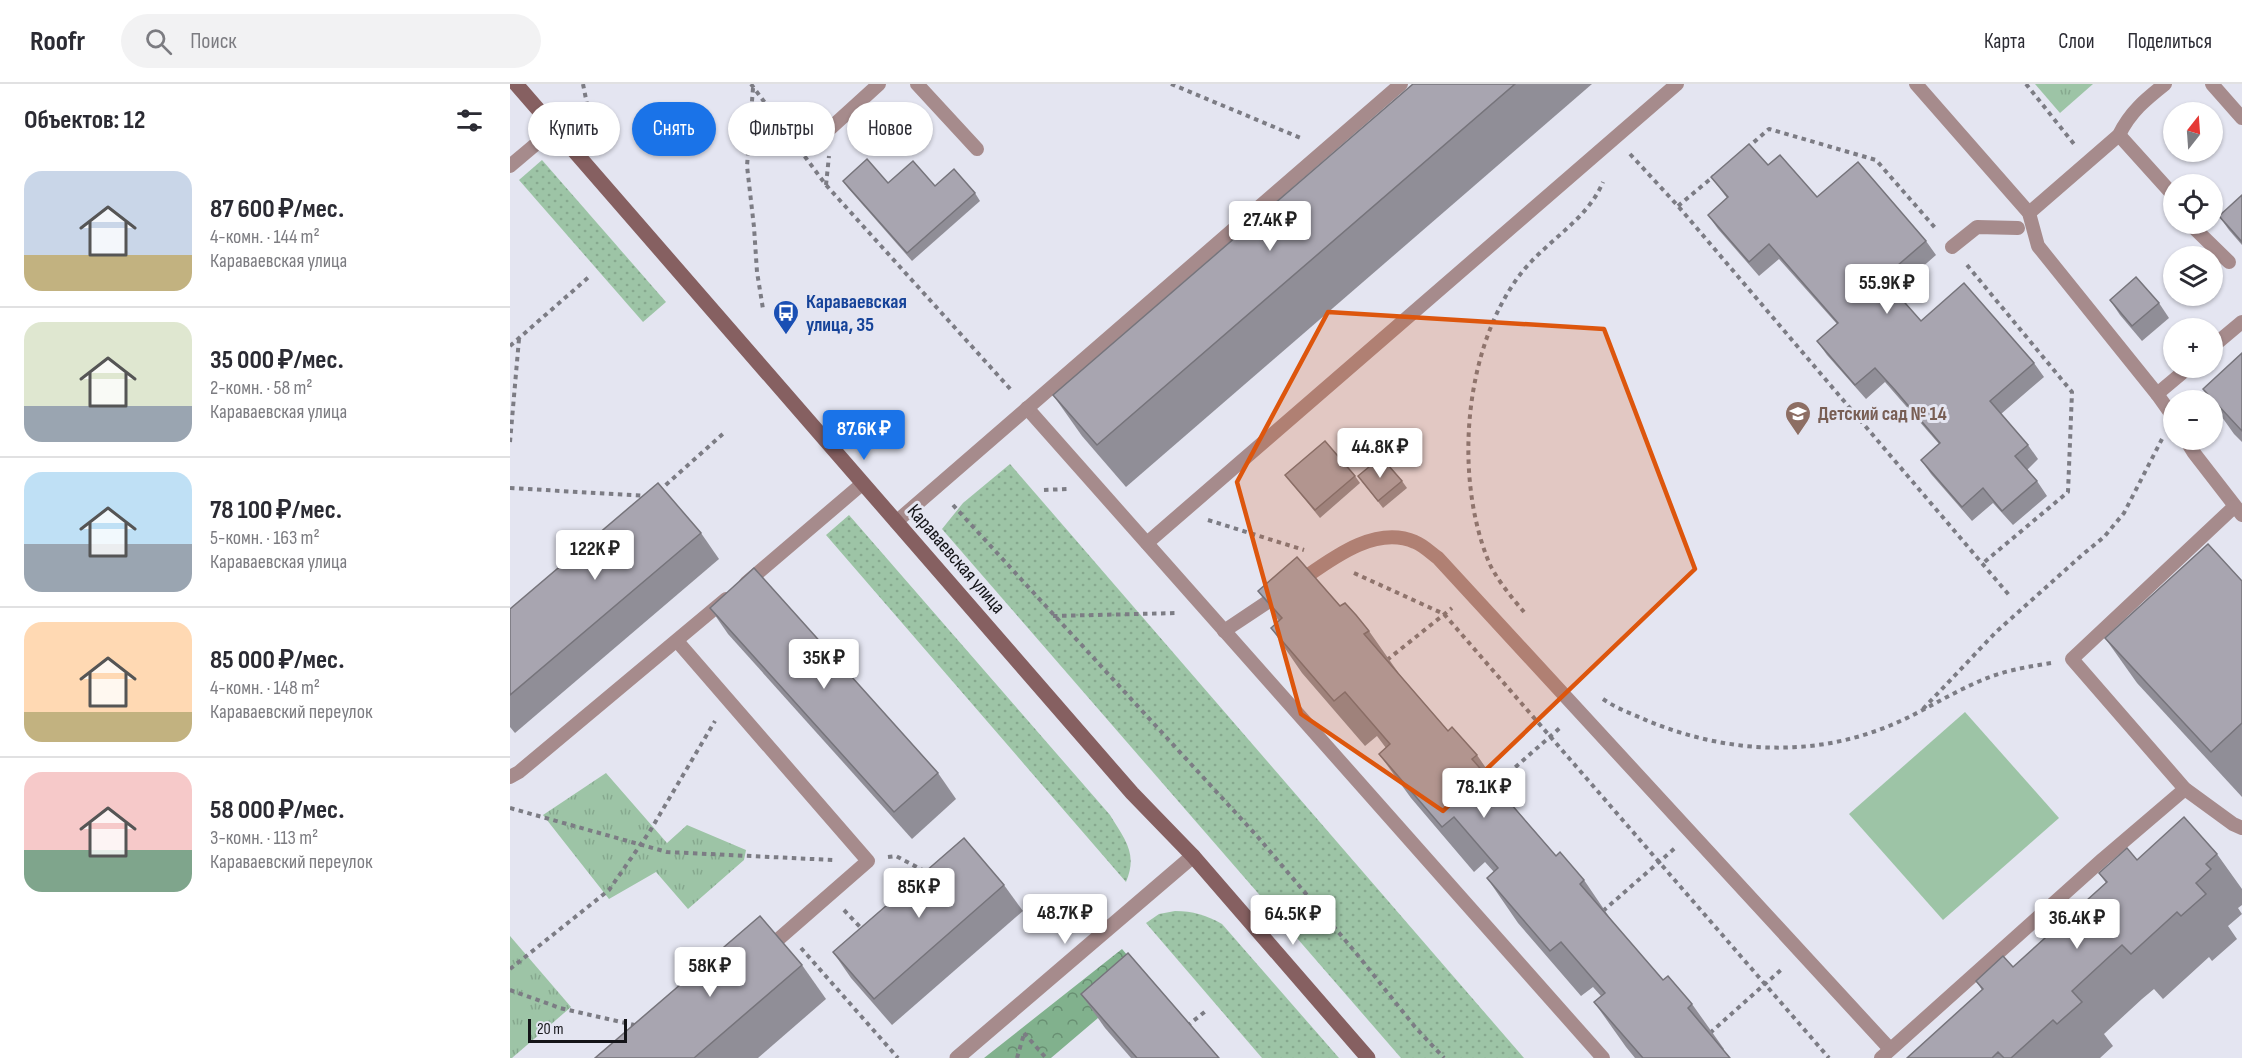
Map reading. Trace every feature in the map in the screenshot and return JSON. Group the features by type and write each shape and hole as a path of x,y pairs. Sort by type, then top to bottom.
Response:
{"street":[{"name":"Караваевская улица","path":"516,84 532,102"},
{"name":"Караваевская улица","path":"579,156 1132,793 1193,856 1368,1058"},
{"path":"960,1057 1193,856"}],"lane":[{"path":"835,124 879,84"},
{"path":"917,84 977,149"},
{"path":"1378,84 1388,96"},
{"path":"896,522 1401,84"},
{"path":"1147,543 1677,84"},
{"path":"1916,84 2029,213 2038,246 2163,402"},
{"path":"2029,213 2119,135 2126,121 2142,103 2165,84"},
{"path":"2212,84 2242,118"},
{"path":"2119,135 2163,184"},
{"path":"510,166 528,151"},
{"path":"1952,247 1977,227 2018,228"},
{"path":"2200,234 2229,262"},
{"path":"2223,338 2242,322"},
{"path":"2157,394 2176,378"},
{"path":"1027,408 1603,1058"},
{"path":"2192,450 2238,511 2072,659 2185,789 2242,828"},
{"path":"510,777 519,772 677,641 862,484"},
{"path":"1224,631 1329,561 1371,540 1393,537 1416,542 1438,558 1692,833 1801,952 1886,1053 2103,859 2185,789"},
{"path":"677,641 868,861 752,963"}],"path":[{"path":"583,84 587,102"},
{"path":"1171,84 1301,138 1330,145"},
{"path":"2026,84 2088,161"},
{"path":"752,85 747,166 757,272 763,309"},
{"path":"752,85 826,186 1027,408"},
{"path":"1742,153 1769,129 1876,160 1952,247 2072,392 2068,492 1982,564"},
{"path":"1612,139 1678,206 2009,596"},
{"path":"1530,621 1488,561 1470,492 1470,407 1486,339 1502,303 1525,268 1596,198 1605,177 1612,139"},
{"path":"1678,206 1714,176"},
{"path":"510,346 590,276"},
{"path":"510,442 519,338"},
{"path":"643,504 725,432"},
{"path":"1921,712 1996,632 2104,537 2124,513 2162,438"},
{"path":"510,488 652,497"},
{"path":"953,505 1257,836 1415,1027 1444,1058"},
{"path":"1182,512 1312,553 1444,614 1829,1058"},
{"path":"1387,660 1470,594"},
{"path":"1053,616 1208,613"},
{"path":"1597,695 1616,707 1668,729 1717,743 1758,748 1797,748 1846,740 1888,726 1921,712 1978,681 2001,673 2072,659"},
{"path":"510,969 609,890 640,844 728,700"},
{"path":"1496,785 1579,711"},
{"path":"510,808 667,852 868,861 896,856 935,877"},
{"path":"1603,911 1692,833"},
{"path":"830,894 867,935"},
{"path":"787,932 898,1058"},
{"path":"1710,1033 1801,952"},
{"path":"510,990 560,1008 649,1028"},
{"path":"1186,1027 1206,1010"},
{"path":"1017,1058 1024,1033 1046,1058"}],"highlighted area":[{"path":"1328,312 1604,329 1695,569 1443,811 1301,714 1237,482"}],"green space":[{"path":"2035,84 2093,84 2060,113"},
{"path":"542,160 666,302 643,322 519,180"},
{"path":"1010,464 1524,1058 1401,1058 942,529 963,503"},
{"path":"849,515 1110,815 1125,840 1130,855 1131,863 1126,882 826,535"},
{"path":"1965,712 2059,818 1943,920 1849,814"},
{"path":"606,773 667,843 687,825 746,850 744,860 688,909 656,872 609,899 543,815"},
{"path":"1175,911 1199,914 1222,924 1339,1058 1262,1058 1146,923 1159,914"},
{"path":"510,936 571,1007 512,1058 510,1058"},
{"path":"1122,949 1216,1058 1145,978 1051,1058 984,1058"}],"building":[{"path":"1413,84 1515,84 1097,445 1053,395"},
{"path":"1749,144 1768,165 1780,155 1817,197 1858,162 1926,241 1883,278 1921,321 1964,283 2034,363 1990,401 2028,445 2015,456 2037,481 2002,511 1983,488 1962,507 1921,460 1940,443 1895,390 1875,368 1855,385 1817,341 1838,323 1769,244 1749,262 1708,215 1728,197 1711,177"},
{"path":"867,159 888,183 913,161 935,186 954,169 975,193 907,253 843,181"},
{"path":"2242,195 2242,242 2223,221 2223,212"},
{"path":"2136,277 2159,303 2132,326 2110,300"},
{"path":"2242,353 2242,431 2223,411 2223,390 2203,389 2215,378 2223,378 2223,371"},
{"path":"1325,441 1355,476 1315,510 1285,475"},
{"path":"1381,457 1402,481 1378,501 1358,476"},
{"path":"658,483 701,533 510,695 510,609"},
{"path":"2208,544 2242,581 2242,723 2211,752 2105,638"},
{"path":"1297,557 1340,606 1345,603 1356,615 1369,631 1364,634 1448,731 1452,727 1477,755 1472,759 1556,856 1560,852 1584,880 1580,884 1663,980 1668,976 1692,1004 1688,1008 1730,1058 1643,1058 1594,1002 1605,993 1561,942 1550,951 1487,878 1498,868 1454,817 1442,827 1379,754 1390,744 1345,692 1334,701 1271,628 1282,618 1258,591"},
{"path":"754,568 938,773 894,812 710,608"},
{"path":"2184,817 2217,854 2206,864 2211,869 2196,883 2206,894 2181,916 2177,912 2131,954 2122,945 2072,991 2082,1002 2057,1024 2053,1020 2011,1058 2004,1058 1998,1052 1992,1058 1907,1058 1983,989 1976,981 2003,956 2013,967 2107,882 2099,873 2127,848 2137,860"},
{"path":"964,838 1004,885 874,999 833,952"},
{"path":"760,916 802,965 694,1058 595,1058"},
{"path":"1128,953 1219,1058 1137,1058 1081,994"}],"place":[{"name":"Караваевская улица, 35","path":"786,336"},
{"name":"Детский сад № 14","path":"1798,437"}]}
